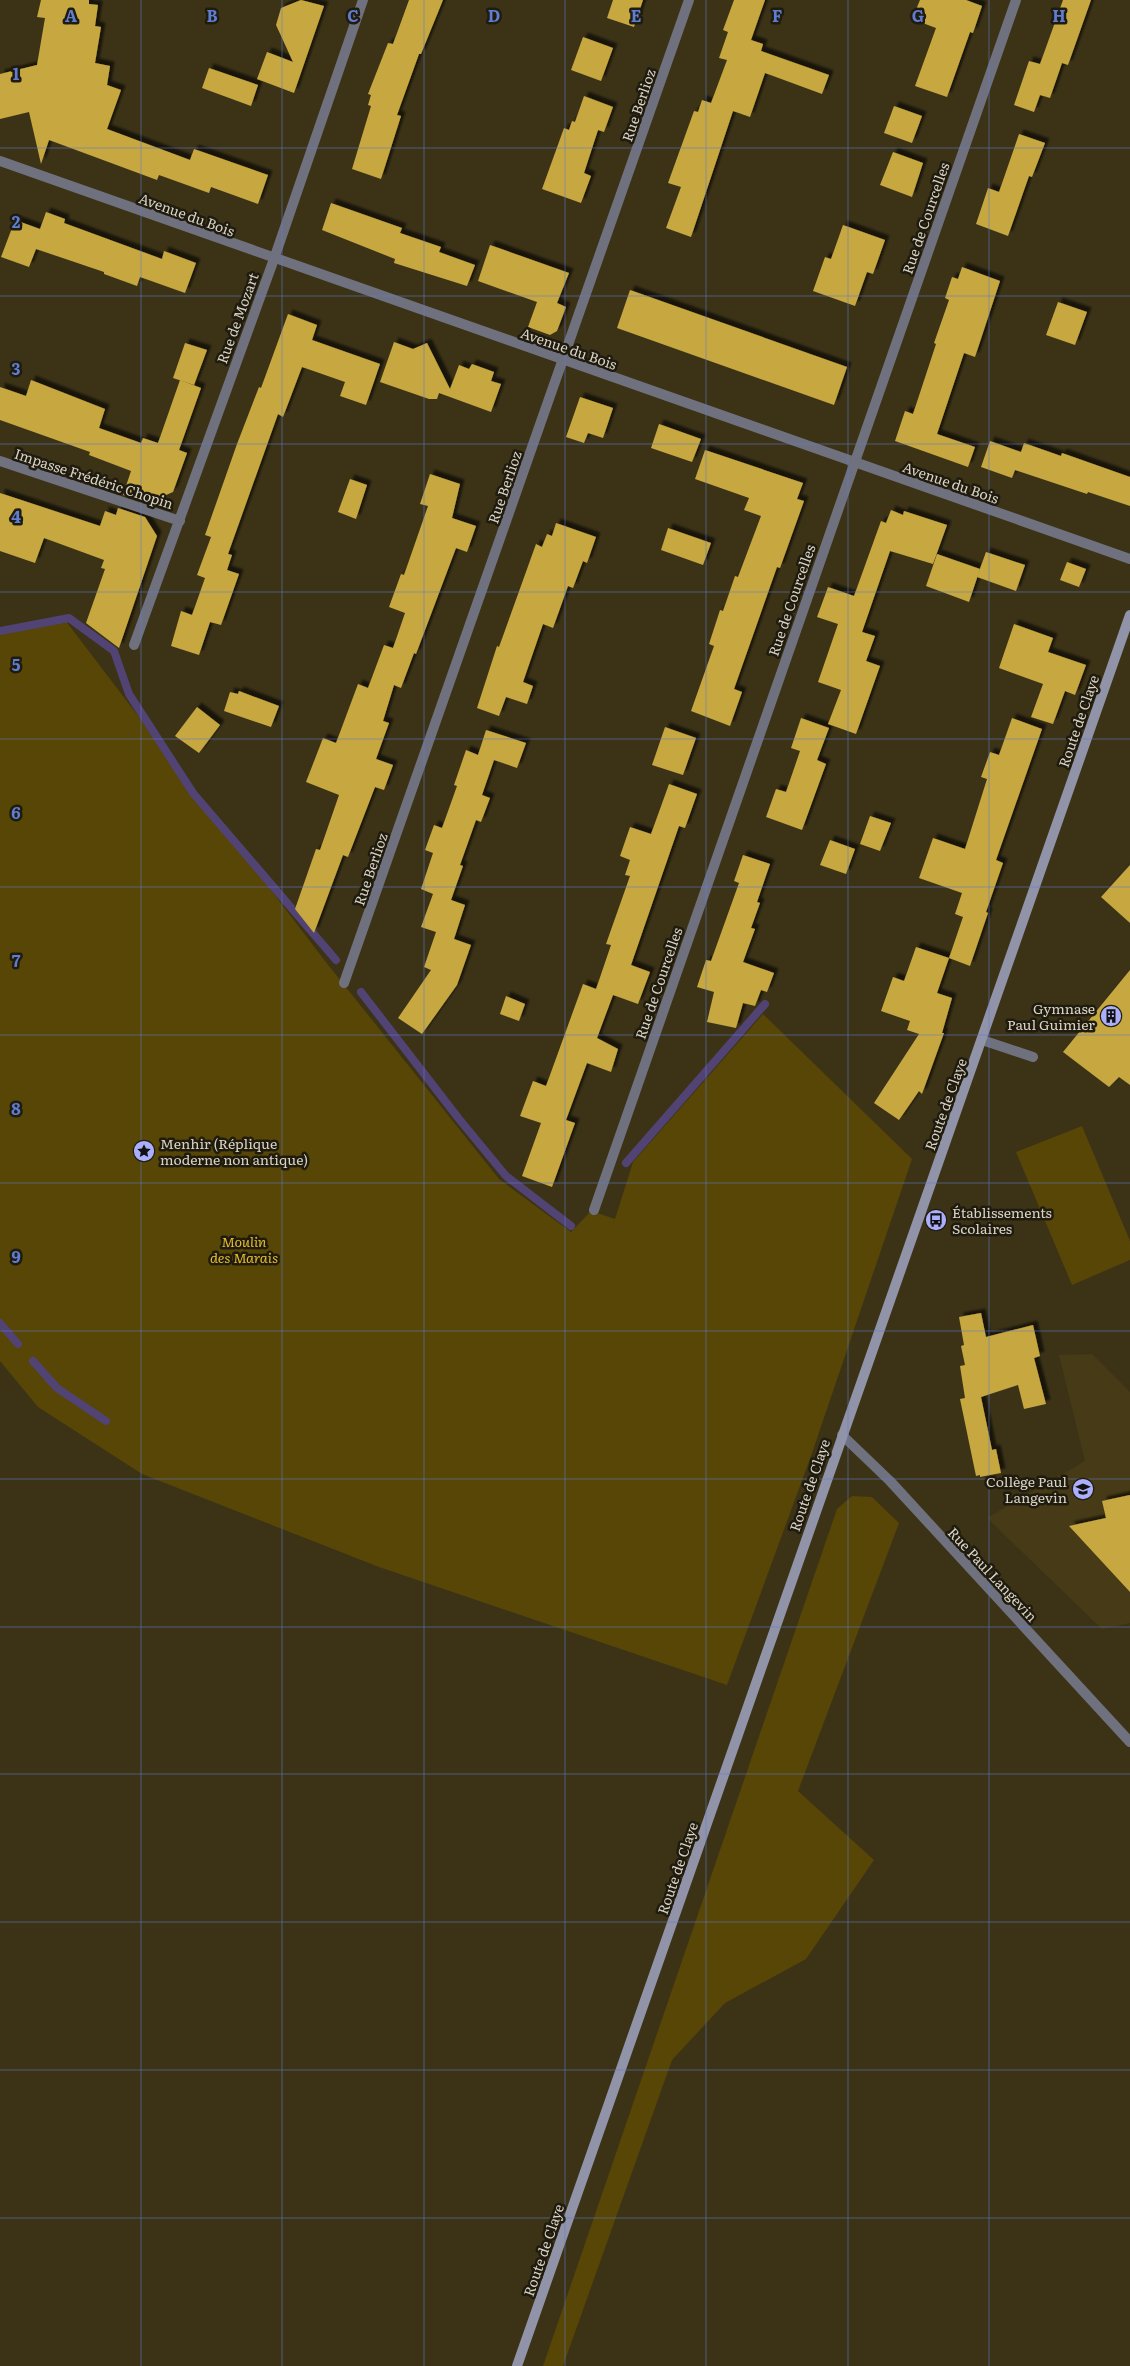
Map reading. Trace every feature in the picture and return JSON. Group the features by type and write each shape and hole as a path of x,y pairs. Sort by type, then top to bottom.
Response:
{"main road":[{"name":"Route de Claye","path":"517,2366 1130,615"}],"street":[{"name":"Rue de Mozart","path":"134,645 274,259 362,0"},
{"name":"Rue Berlioz","path":"344,983 690,0"},
{"name":"Rue de Courcelles","path":"594,1210 1016,0"},
{"name":"Avenue du Bois","path":"0,161 1130,560"},
{"name":"Impasse Frédéric Chopin","path":"0,461 180,521"},
{"path":"982,1040 1033,1057"},
{"name":"Rue Paul Langevin","path":"842,1435 890,1481 1128,1733 1130,1742"}],"shaded area":[{"name":"Collège Paul Langevin","path":"1092,1354 1130,1392 1130,1623 1102,1629 987,1518 1085,1461 1059,1355"}],"green space":[{"name":"Moulin des Marais","path":"62,616 325,961 499,1179 571,1232 591,1211 615,1219 633,1162 763,1014 912,1159 811,1456 727,1685 379,1567 142,1474 38,1407 0,1361 0,628"},
{"path":"1082,1126 1130,1241 1130,1260 1072,1285 1016,1152"},
{"path":"852,1496 872,1497 899,1523 798,1791 874,1860 806,1959 725,2003 672,2060 563,2366 543,2366 837,1509"}],"building":[{"path":"41,0 89,0 89,4 98,5 95,26 101,27 95,63 110,66 107,85 121,90 107,129 190,160 194,149 268,175 258,204 211,187 209,193 159,175 157,180 49,140 41,164 29,112 0,119 0,74 37,65 45,18 37,17"},
{"path":"301,0 324,6 294,93 257,79 267,52 293,62 276,25 281,8"},
{"path":"409,0 443,0 421,54 419,54 397,115 401,116 381,179 352,169 371,106 368,105 371,95 368,94 388,43 393,44"},
{"path":"613,0 643,0 634,27 607,18"},
{"path":"734,0 765,0 751,40 763,44 761,51 829,75 822,94 765,73 750,117 733,111 691,237 666,228 681,187 668,183 694,111 698,112 702,100 711,103 727,60 719,58 728,32 723,30"},
{"path":"920,0 966,0 982,6 973,33 970,32 947,97 915,86 936,28 912,19"},
{"path":"1063,0 1091,0 1068,65 1062,63 1050,98 1040,95 1034,112 1014,105 1029,61 1040,64"},
{"path":"583,37 613,48 601,81 571,70"},
{"path":"209,68 258,85 251,106 202,88"},
{"path":"584,96 613,107 604,132 598,130 584,173 591,176 581,203 542,189 564,128 569,130 572,121 575,122"},
{"path":"894,106 922,116 912,143 884,133"},
{"path":"1019,134 1045,143 1032,177 1029,176 1008,236 976,224 988,188 999,192"},
{"path":"893,152 923,163 912,197 880,185"},
{"path":"331,203 402,228 400,233 441,247 439,252 475,265 467,286 394,263 395,259 322,230"},
{"path":"46,212 65,219 64,223 162,259 164,251 196,263 185,293 140,277 137,286 104,274 104,272 36,249 29,267 1,257 15,220 40,229"},
{"path":"843,225 885,240 873,274 867,272 855,306 813,291 825,257 831,259"},
{"path":"490,245 569,273 557,303 566,307 557,331 550,335 528,327 537,302 478,281"},
{"path":"962,267 1000,281 975,357 964,353 937,434 975,447 968,467 895,441 905,411 913,414 949,300 945,298 952,277 958,279"},
{"path":"630,290 847,367 834,405 617,328"},
{"path":"1058,302 1087,312 1075,345 1046,335"},
{"path":"288,314 317,325 312,340 380,364 366,405 340,396 345,382 302,367 283,417 278,414 228,554 232,555 227,570 239,574 221,625 210,622 199,655 171,646 181,611 192,615 205,578 197,575 211,537 205,535 237,444 259,387 261,388"},
{"path":"394,342 413,349 427,343 450,389 459,365 469,369 472,364 494,372 491,381 501,384 491,412 439,393 437,399 429,399 380,382"},
{"path":"185,343 207,350 194,385 173,378"},
{"path":"31,380 105,409 99,428 141,443 143,438 158,443 180,380 201,388 179,450 187,453 173,492 148,503 123,495 131,471 89,455 90,452 0,420 0,387 26,396"},
{"path":"580,397 613,408 603,438 588,433 584,443 566,437"},
{"path":"659,424 701,439 692,462 651,448"},
{"path":"990,441 1021,452 1024,443 1061,456 1062,453 1130,477 1130,506 1015,470 1012,478 981,467"},
{"path":"705,450 803,483 797,499 804,501 780,568 777,567 734,689 742,692 730,726 691,711 714,646 709,644 720,610 723,611 735,576 738,577 761,516 744,510 749,498 695,479"},
{"path":"430,474 460,484 452,518 476,526 467,552 456,548 416,654 414,653 401,688 394,685 383,721 389,723 376,759 393,765 384,790 375,787 348,857 343,855 314,933 295,909 316,849 320,850 339,795 306,782 323,738 336,743 358,684 368,688 384,645 393,648 405,613 389,607 401,574 404,575 428,506 420,504"},
{"path":"350,479 367,485 356,519 338,512"},
{"path":"0,493 100,526 105,511 116,515 118,508 145,517 157,536 119,648 86,623 105,569 101,568 104,560 44,538 35,563 0,551"},
{"path":"891,510 903,515 904,511 947,525 933,564 890,551 862,632 875,636 866,661 880,666 856,734 828,724 841,690 818,682 838,624 817,617 828,587 854,596 881,521 886,523"},
{"path":"556,523 596,537 587,563 583,561 573,588 568,586 553,628 543,624 523,682 533,686 527,704 506,697 499,716 477,708 497,646 499,647 536,544 542,547 547,534 552,536"},
{"path":"668,528 711,543 703,565 661,550"},
{"path":"986,552 1025,565 1016,591 977,577"},
{"path":"937,554 980,569 969,602 926,586"},
{"path":"1067,562 1086,569 1079,587 1060,580"},
{"path":"1014,624 1053,638 1048,652 1086,665 1075,695 1065,691 1053,724 1031,717 1043,684 999,668"},
{"path":"239,691 279,706 271,727 224,711 230,692 238,694"},
{"path":"197,707 220,725 199,753 175,736"},
{"path":"801,718 829,728 817,760 826,764 802,830 766,817 776,789 786,792 800,751 791,748"},
{"path":"1012,718 1042,729 996,860 1003,863 970,966 949,958 963,917 955,914 962,893 919,878 933,838 965,849 987,779 981,777 990,752 999,755"},
{"path":"665,727 696,738 683,775 652,765"},
{"path":"486,730 526,743 517,768 494,760 482,795 490,798 481,822 476,820 460,865 463,866 451,900 465,905 454,939 471,945 457,985 422,1034 398,1018 431,970 424,967 436,932 421,927 433,894 421,889 433,853 425,850 434,825 442,828 457,786 454,785 466,750 478,755"},
{"path":"669,784 697,794 685,828 679,826 631,965 650,972 638,1004 613,995 597,1038 618,1049 611,1072 587,1063 566,1120 575,1123 552,1187 522,1176 541,1123 520,1116 533,1081 546,1086 583,984 596,989 611,945 606,944 630,876 625,875 630,860 620,856 630,827 651,834"},
{"path":"870,816 891,823 880,851 860,844"},
{"path":"830,840 855,849 846,874 820,865"},
{"path":"743,855 770,864 757,902 760,903 751,928 755,929 743,962 774,973 767,992 761,990 755,1006 743,1003 736,1028 707,1022 714,992 697,987 706,960 711,961 739,883 734,881"},
{"path":"1130,865 1130,923 1101,897"},
{"path":"916,947 949,958 937,993 952,998 942,1033 944,1033 922,1094 919,1091 899,1120 874,1103 919,1034 907,1030 910,1021 881,1011 893,977 904,981"},
{"name":"Gymnase Paul Guimier","path":"1130,970 1130,1085 1119,1077 1109,1087 1063,1052"},
{"path":"506,996 525,1004 519,1021 500,1014"},
{"path":"981,1313 986,1337 1033,1325 1040,1356 1034,1358 1046,1404 1024,1409 1018,1385 981,1397 992,1450 996,1449 1001,1473 980,1477 980,1475 976,1476 960,1399 965,1398 960,1366 965,1365 961,1346 964,1345 959,1317"},
{"path":"1130,1495 1130,1592 1069,1526 1106,1518 1102,1501"}],"waterway":[{"path":"0,631 69,618 114,651 129,694 193,793 336,960"},
{"path":"361,992 459,1119 506,1176 571,1226"},
{"path":"626,1163 765,1004"},
{"path":"0,1323 18,1344"},
{"path":"33,1361 57,1388 106,1421"}],"place":[{"name":"Gymnase Paul Guimier","path":"1111,1016"},
{"name":"Menhir (Réplique moderne non antique)","path":"144,1151"},
{"name":"Établissements Scolaires","path":"936,1220"},
{"name":"Collège Paul Langevin","path":"1083,1489"}]}
